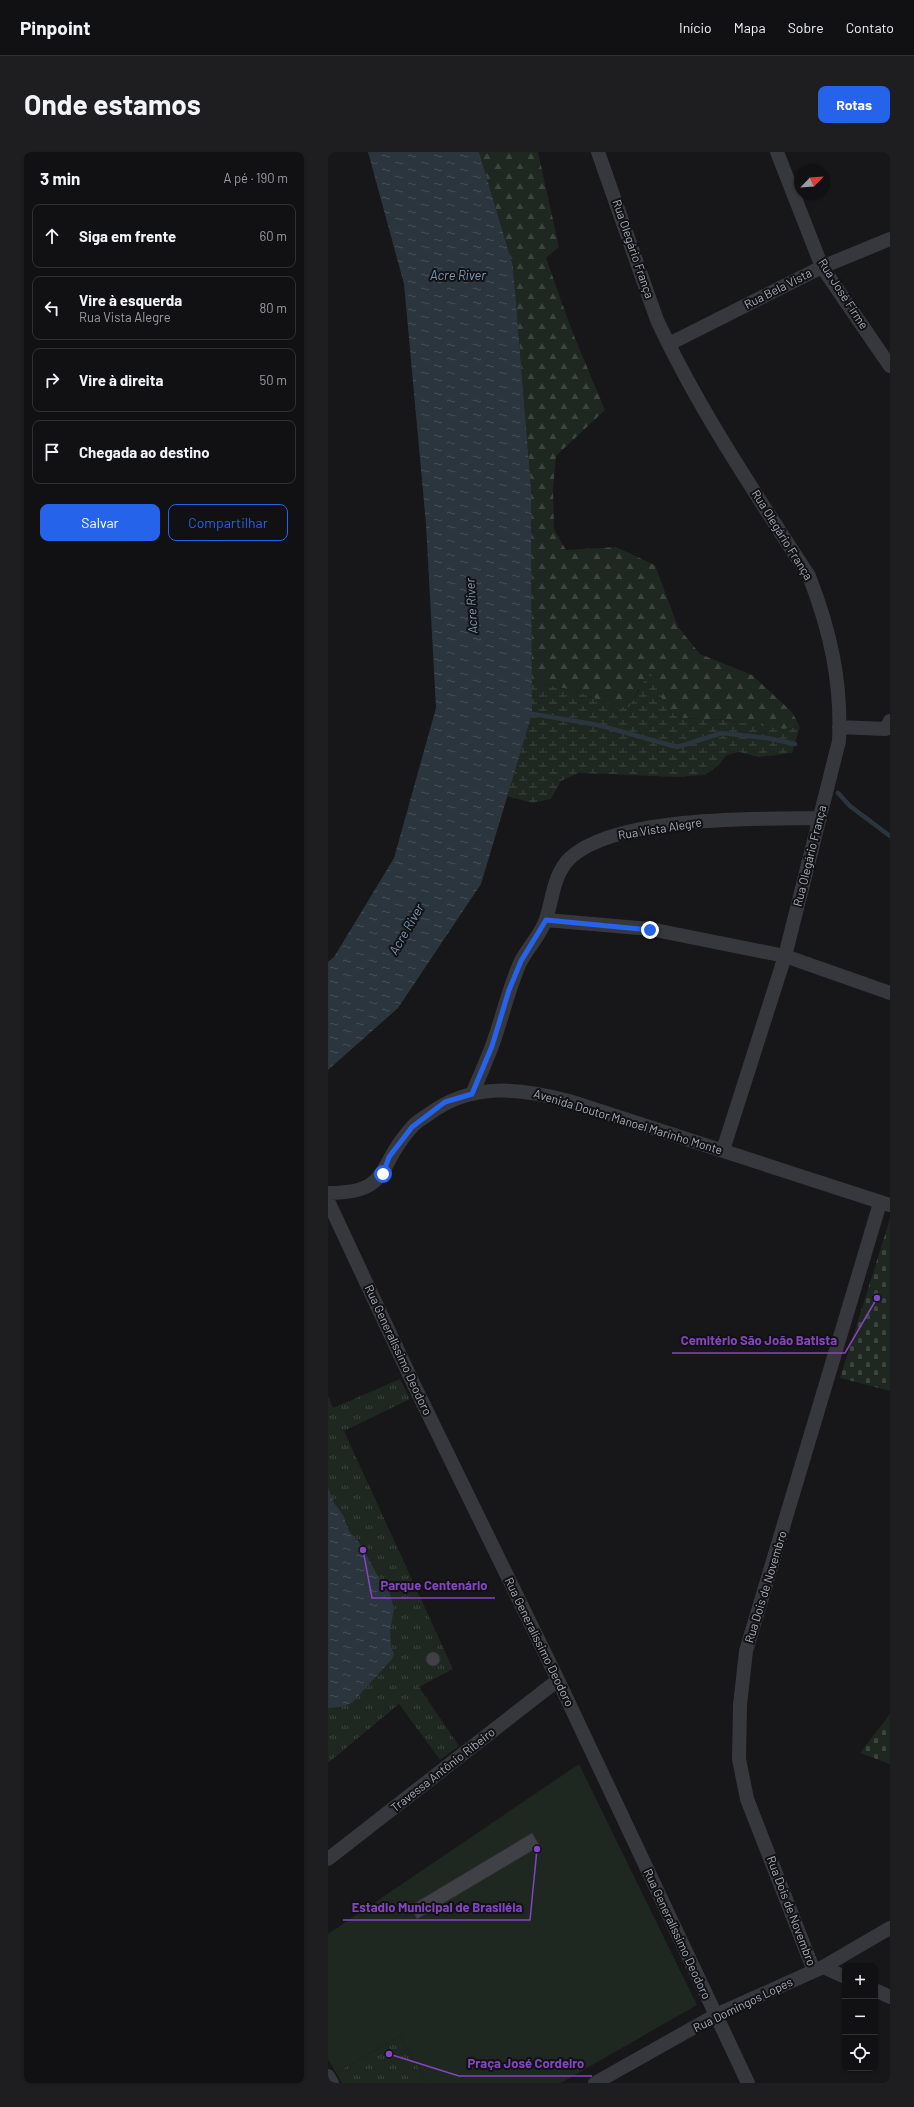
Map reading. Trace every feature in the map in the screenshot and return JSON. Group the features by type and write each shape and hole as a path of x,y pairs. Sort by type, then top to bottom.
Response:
{"street":[{"name":"Rua Olegário França","path":"598,152 657,320 668,344 693,391 809,576 822,608 830,636 840,709 838,741 785,956 723,1150"},
{"name":"Rua José Firme","path":"777,152 822,267 890,366"},
{"name":"Rua Bela Vista","path":"668,344 822,267 890,239"},
{"path":"839,727 886,729 890,722"},
{"name":"Rua Vista Alegre","path":"472,1094 492,1046 509,990 521,961 546,920 553,885 570,858 592,843 625,832 721,819 820,818"},
{"path":"546,920 650,930 785,956 890,993"},
{"name":"Avenida Doutor Manoel Marinho Monte","path":"328,1193 350,1193 364,1190 383,1174 389,1157 412,1127 445,1102 472,1094 494,1090 535,1092 723,1150 885,1204"},
{"name":"Rua Generalíssimo Deodoro","path":"328,1201 415,1386 558,1680 748,2083"},
{"name":"Rua Dois de Novembro","path":"819,1969 747,1799 739,1759 740,1705 746,1651 885,1204"},
{"name":"Travessa Antônio Ribeiro","path":"328,1859 558,1680"},
{"name":"Rua Domingos Lopes","path":"595,2083 716,2016 819,1969 890,1928"},
{"path":"819,1969 842,1976"},
{"path":"878,1991 890,1997"},
{"path":"328,2076 332,2083"}],"green space":[{"path":"479,152 538,152 559,247 546,258 572,331 605,410 556,456 553,488 554,529 566,550 616,547 655,565 678,627 700,654 752,675 792,712 800,727 784,729 725,720 683,718 667,710 639,689 629,707 614,707 580,692 532,681 531,487 513,266"},
{"path":"650,671 667,710 683,718 725,720 784,729 800,727 792,753 759,757 739,752 727,755 719,765 705,775 677,777 578,773 561,781 551,799 532,803 507,796 532,714 532,681 580,692 614,707 629,707"},
{"path":"890,1219 890,1391 840,1378"},
{"path":"400,1379 410,1399 344,1431 453,1669 419,1687 459,1746 440,1760 399,1704 328,1763 328,1396 333,1408"},
{"path":"890,1714 890,1764 860,1753"},
{"path":"579,1764 697,2005 561,2083 427,2083 400,2036 336,2073 328,2059 328,1934"},
{"path":"400,2036 427,2083 342,2083 336,2073"}],"water":[{"name":"Acre River","path":"368,152 479,152 513,266 531,487 532,714 481,884 398,1008 328,1070 328,962 334,957 394,858 436,708 426,524 404,284"},
{"path":"328,1488 334,1503 343,1515 349,1531 361,1545 381,1582 389,1590 394,1609 390,1630 391,1647 394,1654 392,1659 353,1702 342,1707 328,1708"}],"building":[{"path":"433,1652 438,1654 440,1659 438,1664 433,1666 428,1664 426,1659 428,1654"},
{"path":"532,1833 540,1846 417,1919 410,1906"}],"waterway":[{"path":"527,713 598,725 677,747 722,733 767,738 795,744"},
{"path":"838,793 850,806 890,836"}],"place":[{"name":"Cemitério São João Batista","path":"877,1298"},
{"name":"Parque Centenário","path":"363,1550"},
{"name":"Estadio Municipal de Brasiléia","path":"537,1849"},
{"name":"Praça José Cordeiro","path":"389,2054"}],"route":[{"path":"383,1174 389,1157 412,1127 445,1102 472,1094 492,1046 509,990 521,961 546,920 650,930"}]}
